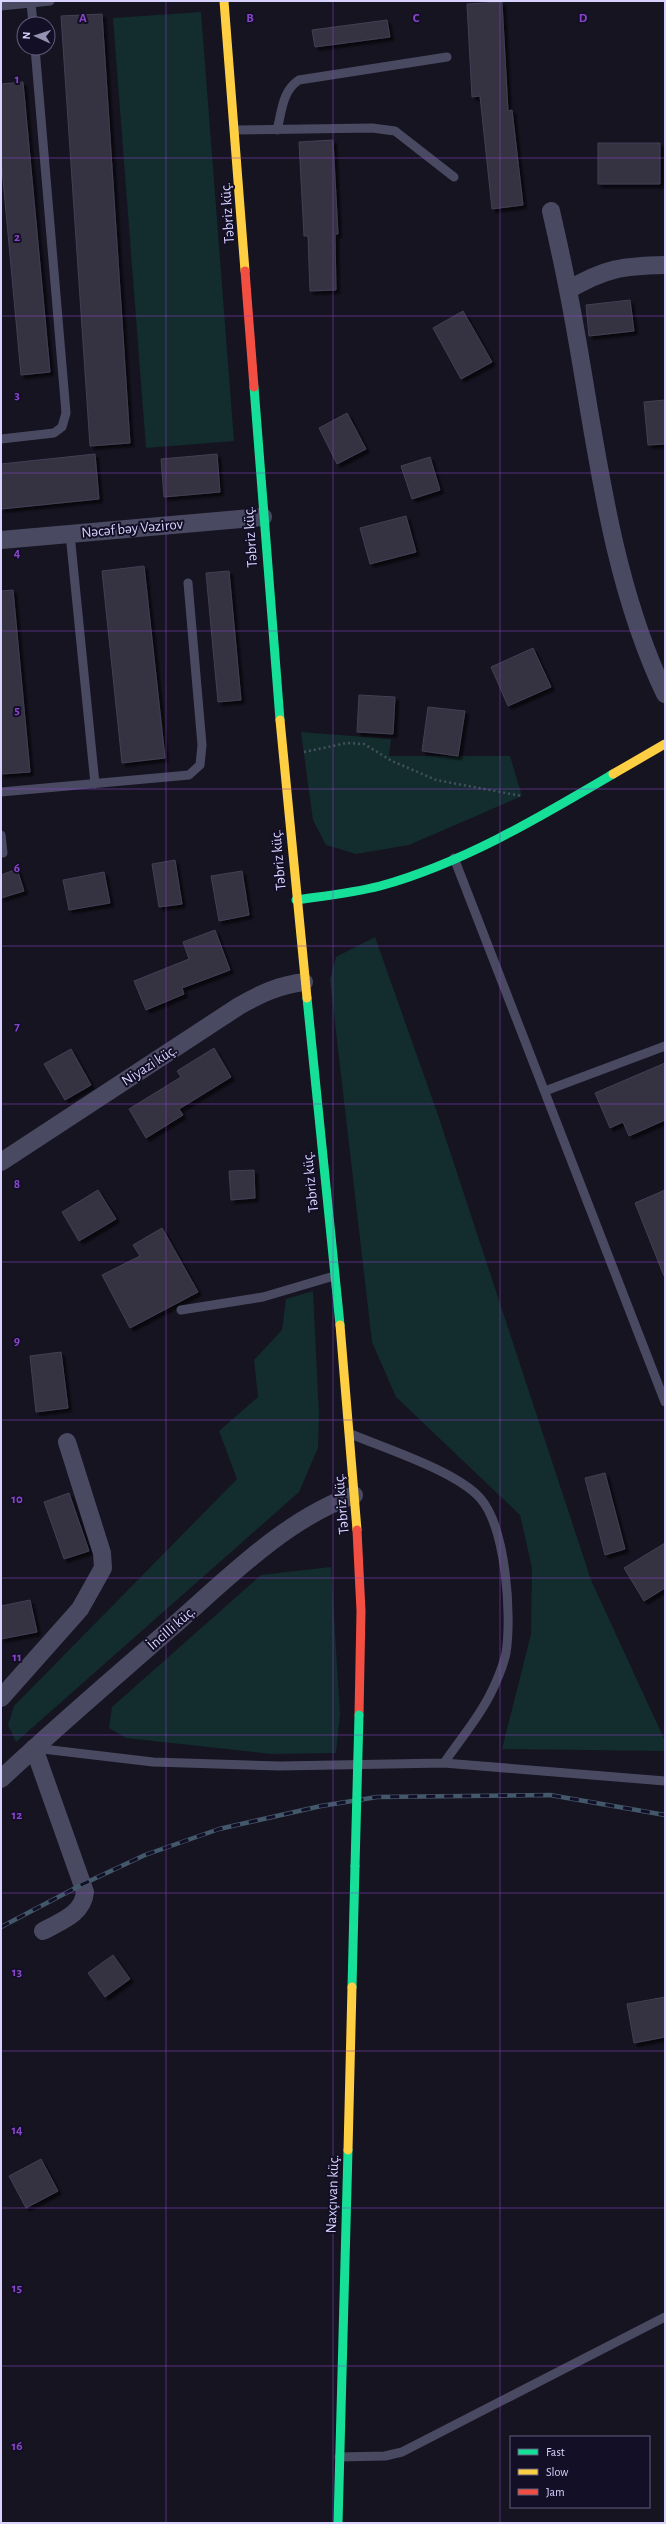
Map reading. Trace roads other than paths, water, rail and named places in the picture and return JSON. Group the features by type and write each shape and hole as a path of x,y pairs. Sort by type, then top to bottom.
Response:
{"street":[{"name":"Təbriz küç.","path":"224,1 235,130 263,517 296,900 334,1276 354,1495 361,1610 355,1866"},
{"path":"551,211 568,290 606,507 623,580 652,666 665,694"},
{"path":"568,290 598,273 630,266 665,264"},
{"name":"Nəcəf bəy Vəzirov","path":"1,540 263,517"},
{"path":"296,900 352,892 391,882 454,857 541,815 665,744"},
{"name":"Niyazi küç.","path":"1,1162 239,1006 262,993 280,986 304,982"},
{"path":"1,1698 80,1609 102,1568 102,1553 67,1442"},
{"name":"İncilli küç.","path":"3,1772 34,1748 243,1566 303,1519 327,1504 354,1495"},
{"path":"34,1748 84,1892 84,1902 79,1910 43,1931"},
{"name":"Naxçıvan küç.","path":"338,2523 355,1866"}],"lane":[{"path":"1,6 50,1"},
{"path":"31,3 32,16"},
{"path":"1,439 54,433 62,427 66,413 36,56"},
{"path":"277,130 285,95 291,85 299,80 447,57"},
{"path":"235,130 372,128 395,131 454,177"},
{"path":"70,534 95,784"},
{"path":"1,792 190,775 200,765 202,745 188,584"},
{"path":"1,835 3,853"},
{"path":"454,857 665,1402"},
{"path":"545,1091 665,1046"},
{"path":"181,1310 263,1297 334,1276"},
{"path":"349,1434 457,1479 480,1498 496,1525 504,1562 506,1653 496,1683 476,1719 444,1763"},
{"path":"34,1748 161,1762 280,1766 444,1763 665,1781"},
{"path":"339,2457 384,2456 402,2452 665,2317"}],"railway":[{"path":"1,1927 83,1884 145,1855 219,1829 321,1806 377,1797 550,1795 665,1815"}]}
